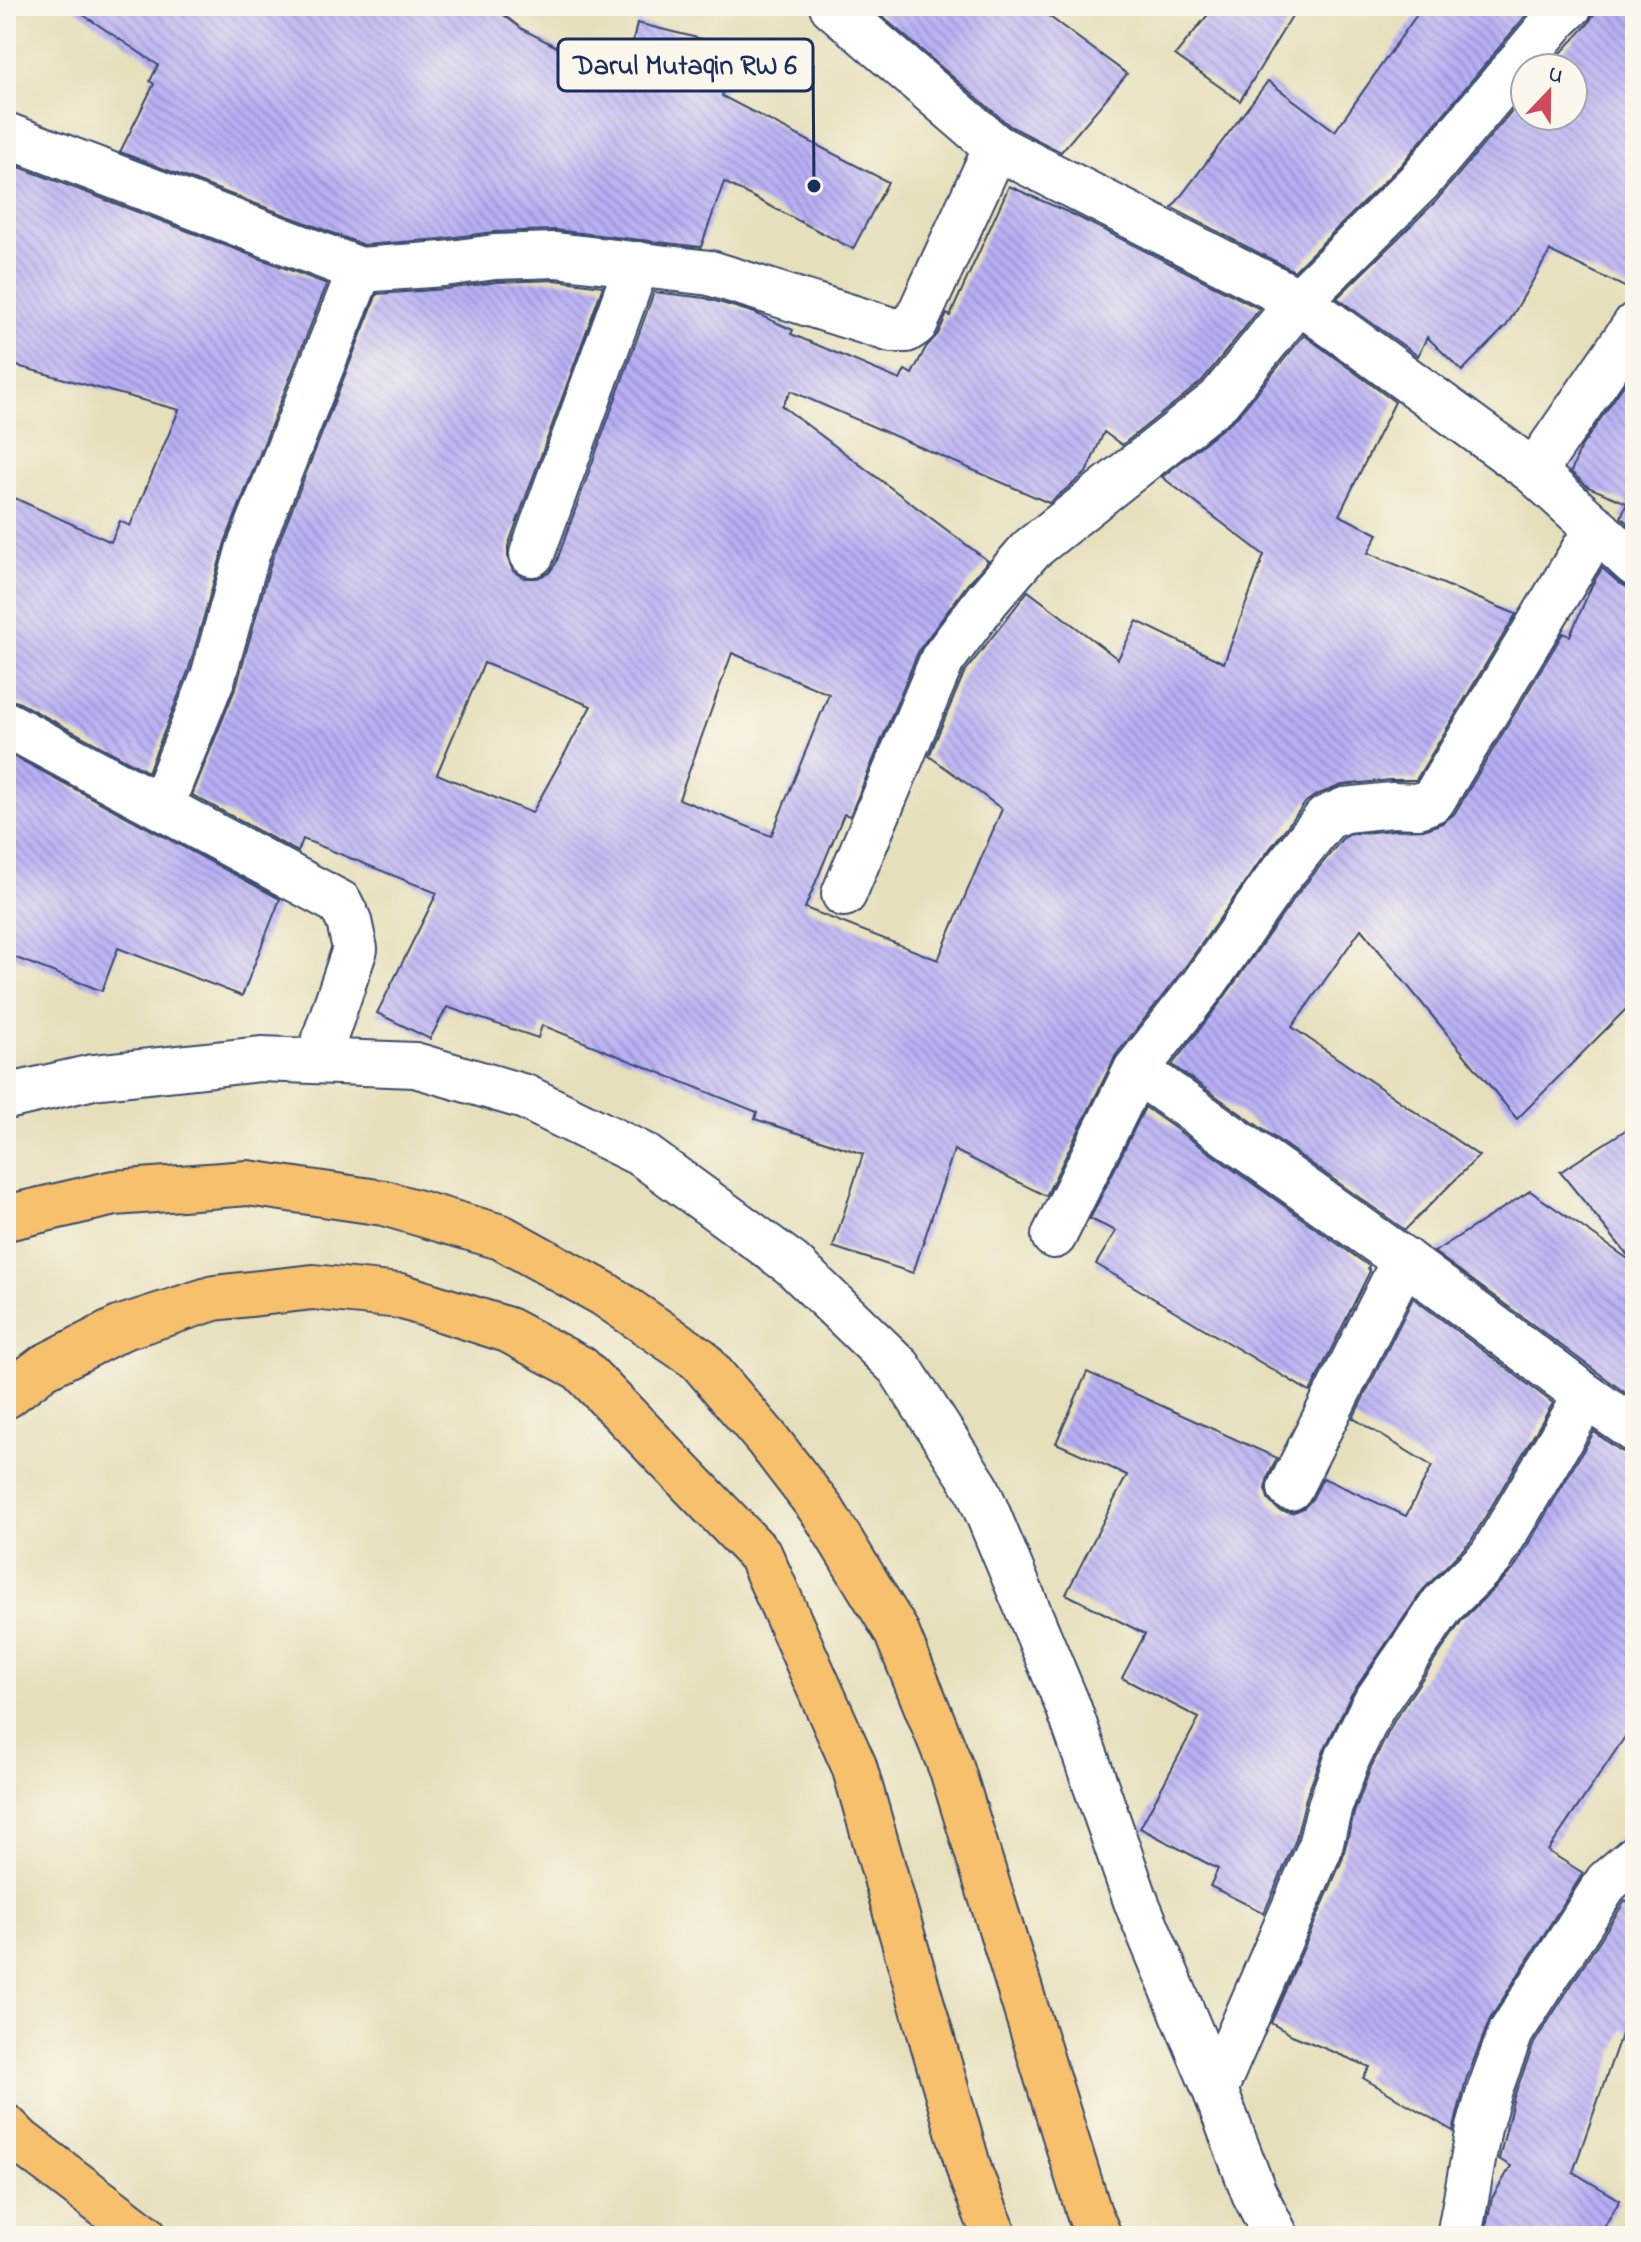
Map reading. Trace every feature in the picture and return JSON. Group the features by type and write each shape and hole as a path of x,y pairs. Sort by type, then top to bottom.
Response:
{"highway":[{"path":"6,1218 114,1193 248,1183 384,1203 501,1237 604,1294 699,1359 824,1513 896,1631 952,1770 1089,2213 1099,2236"},
{"path":"6,1396 44,1367 121,1328 214,1298 313,1287 400,1296 508,1330 580,1368 760,1555 854,1766 971,2176 995,2236"},
{"path":"6,2127 145,2236"}],"street":[{"path":"832,6 996,147 1299,301 1534,472 1635,564"},
{"path":"844,894 942,660 987,600 1030,550 1219,400 1299,301 1418,183 1570,6"},
{"path":"6,135 360,270 495,257 556,255 637,264 710,273 892,330 906,330 915,324 996,147"},
{"path":"532,554 637,264"},
{"path":"161,806 213,677 248,551 360,270"},
{"path":"1534,472 1635,325"},
{"path":"1054,1236 1136,1070 1203,985 1278,878 1326,818 1345,810 1392,805 1418,806 1433,800 1597,528"},
{"path":"6,724 340,903 349,921 355,949 317,1061"},
{"path":"6,1097 93,1077 261,1059 415,1065 525,1097 643,1155 792,1264 899,1367 977,1488 1068,1706 1137,1904 1215,2090 1254,2193 1276,2236"},
{"path":"1136,1070 1618,1411 1491,1557 1443,1604 1373,1706 1348,1757 1330,1806 1319,1850 1215,2090"},
{"path":"1290,1488 1404,1260"},
{"path":"1459,2236 1479,2128 1511,2032 1607,1882 1635,1858"}],"building":[{"path":"70,6 492,6 522,29 624,82 637,23 734,47 722,96 888,182 853,249 724,182 701,247 555,230 494,232 364,245 120,152 154,84 150,81 158,65"},
{"path":"870,6 1035,6 1127,74 1061,152 1010,126"},
{"path":"1215,6 1298,6 1240,101 1175,55"},
{"path":"1423,6 1534,6 1400,166 1294,271 1172,208 1268,81 1335,131"},
{"path":"1594,6 1635,6 1635,292 1550,251 1507,325 1462,371 1427,337 1418,356 1337,298 1436,201 1509,114 1509,132 1589,132 1589,52 1562,52 1594,14"},
{"path":"6,162 327,284 225,542 189,669 148,772 18,702 6,699 6,494 111,542 120,521 130,526 179,410 6,363"},
{"path":"1009,186 1074,215 1260,309 1201,382 1122,445 1104,432 1086,473 1049,503 791,391 782,406 988,561 919,650 850,816 844,814 805,908 938,960 1002,809 929,756 964,673 1028,591 1118,659 1137,621 1224,663 1264,555 1162,477 1238,416 1304,335 1395,402 1339,515 1378,534 1368,553 1516,614 1416,780 1342,785 1306,802 1183,970 1116,1055 1046,1196 954,1150 913,1273 833,1247 863,1154 755,1119 757,1112 542,1025 538,1038 447,1007 430,1039 377,1013 437,893 303,839 298,852 192,795 237,684 272,559 377,294 497,282 555,280 603,286 508,546 508,559 513,571 524,578 537,578 549,573 556,563 654,292 705,298 755,313 793,330 791,334 900,380 905,370 912,374 947,314 950,316","holes":["732,653 829,694 771,836 679,799","484,663 591,706 532,813 437,774"]},
{"path":"1635,369 1635,530 1621,517 1627,503 1588,487 1571,472 1581,447"},
{"path":"1602,568 1619,583 1635,588 1635,1000 1517,1119 1361,929 1292,1027 1479,1156 1405,1230 1172,1065 1298,893 1342,839 1351,834 1427,829 1454,814 1563,633 1570,636"},
{"path":"6,752 280,899 242,996 118,948 102,991 6,954"},
{"path":"1145,1107 1369,1266 1370,1271 1310,1392 1096,1264 1116,1231 1090,1219"},
{"path":"1635,1124 1635,1400 1434,1252 1530,1191 1634,1263 1560,1172"},
{"path":"1413,1298 1553,1403 1471,1541 1423,1590 1351,1695 1325,1748 1306,1798 1295,1842 1264,1913 1210,1886 1218,1869 1140,1828 1199,1718 1122,1678 1145,1634 1066,1594 1127,1475 1056,1443 1087,1372 1277,1458 1265,1489 1269,1501 1280,1511 1292,1513 1304,1508 1323,1478 1406,1516 1432,1466 1353,1418"},
{"path":"1594,1432 1621,1451 1635,1455 1635,1722 1548,1851 1583,1873 1490,2019 1466,2080 1453,2131 1363,2078 1370,2067 1292,2035 1271,2023 1342,1860 1354,1813 1371,1767 1395,1719 1462,1620 1513,1570"},
{"path":"1625,1901 1635,1907 1635,2035 1623,2029 1573,2172 1620,2200 1599,2236 1484,2236 1492,2198 1511,2166 1499,2159 1514,2097 1534,2043"}],"place":[{"name":"Darul Mutaqin RW 6","path":"814,186"}]}
